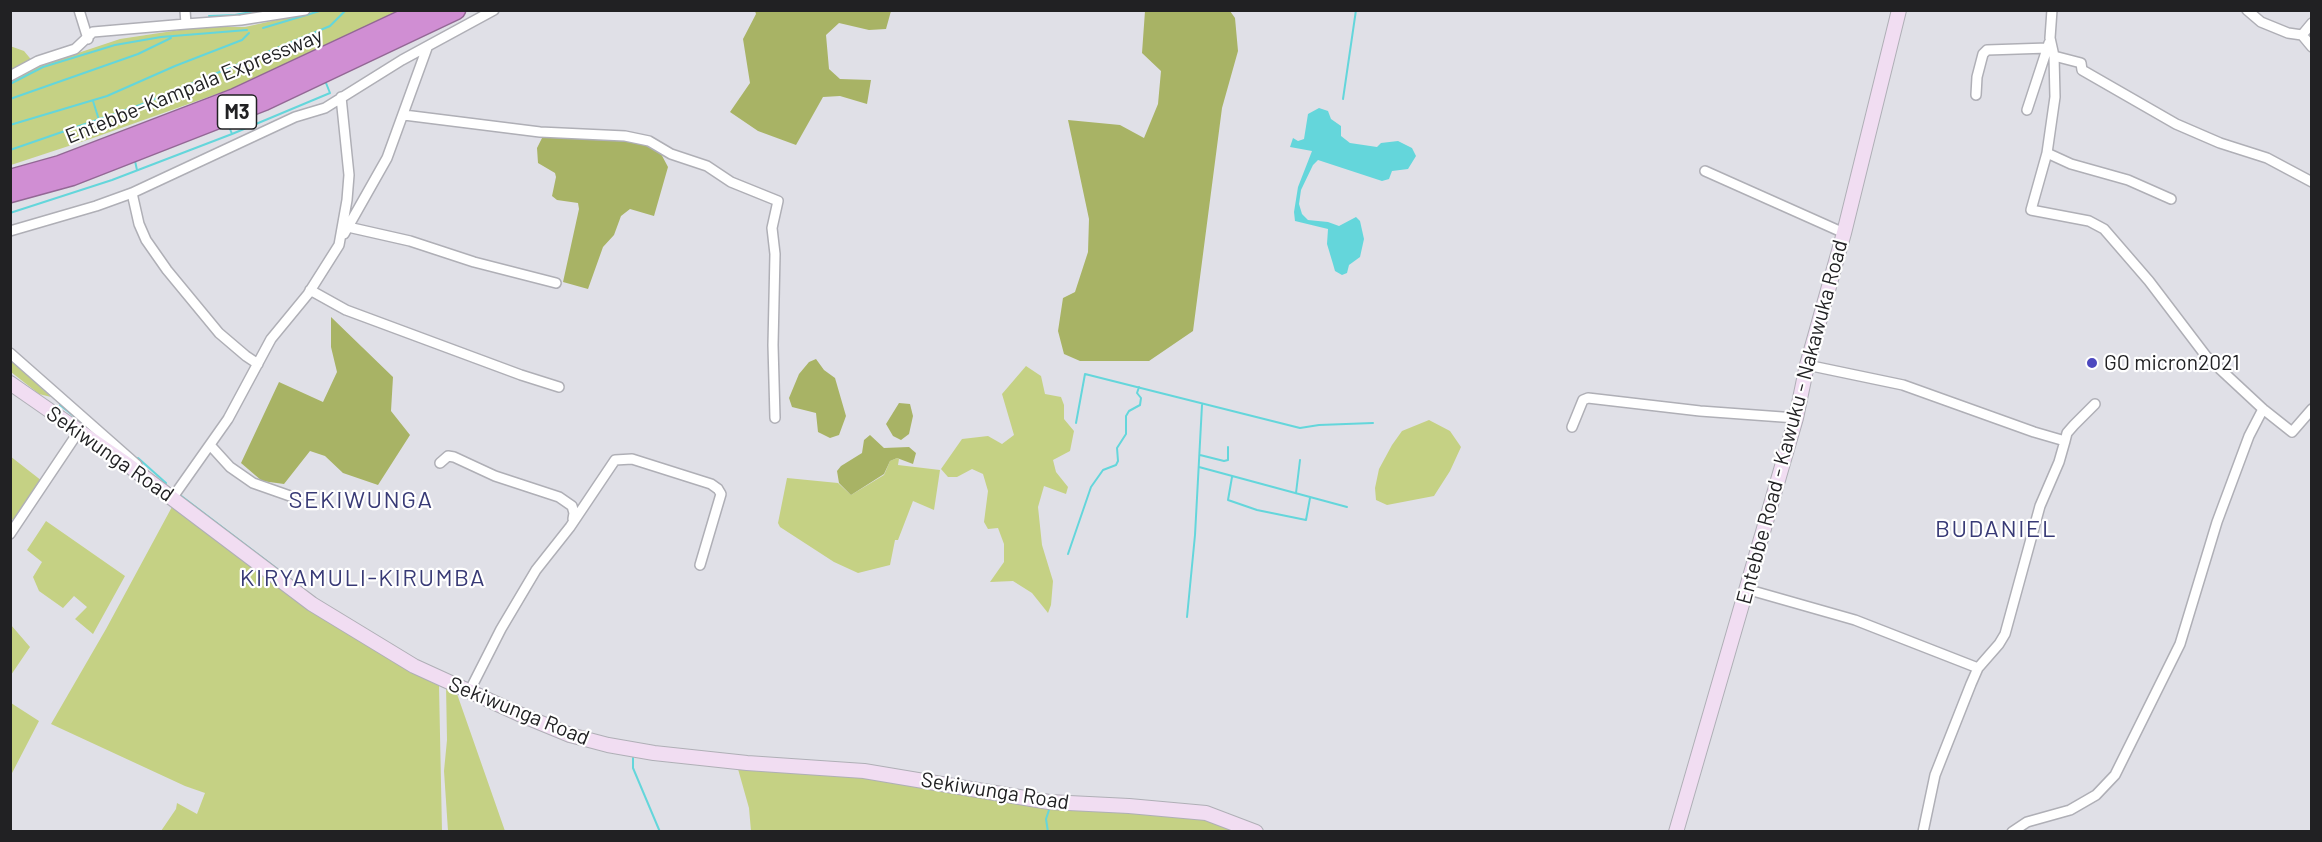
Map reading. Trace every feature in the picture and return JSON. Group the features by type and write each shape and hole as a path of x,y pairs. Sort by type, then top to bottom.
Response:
{"highway":[{"name":"Entebbe-Kampala Expressway","path":"10,179 60,165 236,98 423,10"},
{"name":"Entebbe-Kampala Expressway","path":"10,193 72,176 264,101 456,10"}],"main road":[{"name":"Entebbe Road - Kawuku - Nakawuka Road","path":"1676,831 1796,418 1807,365 1844,233 1899,10"},
{"name":"Sekiwunga Road","path":"10,383 172,497 312,604 394,654 469,692 570,735 636,750 747,763 864,771 1049,802 1206,813 1256,831"}],"street":[{"path":"79,10 88,39"},
{"path":"185,10 186,24"},
{"path":"10,76 38,61 75,49 93,32 241,20 305,10"},
{"path":"10,231 132,193 295,117 325,108 402,60 494,10"},
{"path":"2052,10 2051,47 2055,97 2047,153 2031,210 2089,221 2104,229 2206,356 2263,410 2292,432 2312,409"},
{"path":"2247,10 2261,22 2288,33 2302,35 2312,47"},
{"path":"2302,35 2312,22"},
{"path":"2026,110 2051,47"},
{"path":"1976,95 1977,77 1983,54 1987,50 1991,48 2051,47 2081,63 2082,70 2176,124 2220,143 2268,158 2312,182"},
{"path":"10,353 172,497 228,419 271,339 310,290 339,245 387,158 427,48"},
{"path":"339,245 349,175 341,98"},
{"path":"404,115 540,132 625,136 649,141 677,156 707,165 731,182 778,201 772,228 775,254 773,345 776,418"},
{"path":"2047,153 2089,170 2128,180 2171,199"},
{"path":"1705,171 1844,233"},
{"path":"132,193 146,240 167,270 219,333 258,363"},
{"path":"348,227 410,241 474,262 556,284"},
{"path":"310,290 346,310 520,375 559,387"},
{"path":"1807,365 1903,385 2065,441"},
{"path":"1572,427 1583,400 1588,398 1700,411 1796,418"},
{"path":"1923,831 1935,775 1978,668 1999,645 2004,634 2040,506 2059,462 2067,433 2096,404"},
{"path":"2012,831 2027,822 2070,810 2096,795 2115,775 2180,644 2223,505 2249,436 2263,410"},
{"path":"10,534 79,431"},
{"path":"210,445 230,467 253,483 290,496"},
{"path":"440,463 448,456 454,457 495,477 559,497 574,509 570,527"},
{"path":"469,692 501,629 536,570 570,527 615,460 632,459 711,484 718,489 721,494 700,566"},
{"path":"1746,589 1855,620 1978,668"}],"green space":[{"path":"317,11 409,11 270,75 11,165 11,82 39,66 120,39 199,27 245,27"},
{"path":"755,11 891,11 886,29 869,30 839,23 826,35 829,69 840,79 871,80 867,104 840,96 823,97 796,145 758,131 730,112 750,83 743,39 756,14"},
{"path":"1145,11 1230,11 1235,18 1238,51 1222,108 1193,331 1149,361 1080,361 1064,354 1058,331 1063,298 1075,292 1088,252 1089,219 1068,120 1120,125 1144,138 1158,104 1161,71 1142,53"},
{"path":"10,46 24,51 34,63 10,76"},
{"path":"543,136 593,137 639,142 659,150 668,167 654,216 630,209 621,216 614,235 603,247 588,289 563,282 579,209 578,203 557,200 552,196 555,173 538,163 537,148"},
{"path":"331,317 393,377 391,411 410,435 378,485 343,473 325,456 310,451 284,484 262,481 241,463 279,382 323,402 337,372 331,347"},
{"path":"816,359 824,370 835,378 846,416 839,435 830,438 818,432 816,413 792,407 789,398 799,374 809,362"},
{"path":"10,360 51,397 39,394 11,372"},
{"path":"1026,366 1041,376 1045,394 1061,397 1064,405 1064,419 1074,431 1070,451 1053,460 1056,472 1068,487 1066,494 1044,486 1038,507 1042,545 1053,581 1048,613 1032,593 1013,581 990,582 1004,562 1004,544 998,528 988,529 984,522 988,491 983,474 972,469 957,477 948,477 941,469 962,439 988,436 1002,444 1014,435 1002,394"},
{"path":"899,403 910,404 913,416 909,434 901,440 893,436 886,424"},
{"path":"1429,420 1450,431 1461,447 1450,471 1434,496 1387,505 1376,500 1375,488 1379,469 1392,445 1402,431"},
{"path":"870,435 884,448 909,447 916,453 913,464 897,458 890,461 884,474 851,495 839,483 837,471 862,453 864,440"},
{"path":"10,456 42,481 19,517 11,520"},
{"path":"899,459 898,465 940,470 934,510 913,501 898,540 895,540 890,565 858,573 834,562 780,527 778,523 787,478 838,483 851,495 884,475 890,461"},
{"path":"173,505 273,583 397,664 439,686 442,831 161,831 176,809 177,803 197,814 205,793 51,724 106,629"},
{"path":"46,521 125,576 93,634 75,619 87,607 74,596 63,608 39,591 33,577 42,562 27,550"},
{"path":"11,625 30,647 11,675"},
{"path":"446,685 456,691 505,831 448,831 444,771 447,740"},
{"path":"11,703 39,721 11,775"},
{"path":"738,769 848,776 1199,816 1239,831 751,831 749,808"}],"water":[{"path":"1319,108 1328,111 1331,119 1341,126 1341,136 1350,143 1377,147 1381,143 1398,141 1412,148 1416,156 1408,169 1392,171 1389,179 1382,181 1318,160 1313,165 1301,190 1299,204 1302,214 1308,220 1328,222 1339,226 1356,217 1360,221 1364,239 1360,257 1349,265 1347,273 1342,275 1335,271 1327,244 1328,229 1295,221 1298,187 1312,151 1290,147 1293,138 1298,141 1304,139 1308,114"}],"waterway":[{"path":"263,28 323,10"},
{"path":"10,150 140,105 299,39 330,26 346,10"},
{"path":"1343,99 1356,10"},
{"path":"209,16 256,11"},
{"path":"10,84 43,67 115,45 161,37 247,30"},
{"path":"10,125 107,96 242,40 249,33"},
{"path":"10,99 138,54 171,38"},
{"path":"10,213 112,180 232,134 330,93 326,83"},
{"path":"93,101 99,120"},
{"path":"228,124 232,134"},
{"path":"135,161 137,170"},
{"path":"1076,423 1085,374 1300,428 1373,423"},
{"path":"1068,554 1091,487 1103,470 1116,465 1118,461 1117,448 1126,434 1126,416 1129,411 1140,405 1141,398 1137,393 1139,387"},
{"path":"60,405 80,421"},
{"path":"1187,617 1195,535 1202,405"},
{"path":"1200,455 1228,460 1228,447"},
{"path":"138,458 166,483"},
{"path":"1296,493 1300,460"},
{"path":"1199,467 1347,507"},
{"path":"1232,477 1228,500 1257,510 1306,520 1310,498"},
{"path":"180,495 301,587"},
{"path":"633,758 633,768 660,832"},
{"path":"1048,832 1046,819 1050,807"}],"place":[{"name":"GO micron2021","path":"2092,363"}],"district":[{"name":"SEKIWUNGA","path":"361,500"},
{"name":"BUDANIEL","path":"1996,529"},
{"name":"KIRYAMULI-KIRUMBA","path":"363,578"}]}
